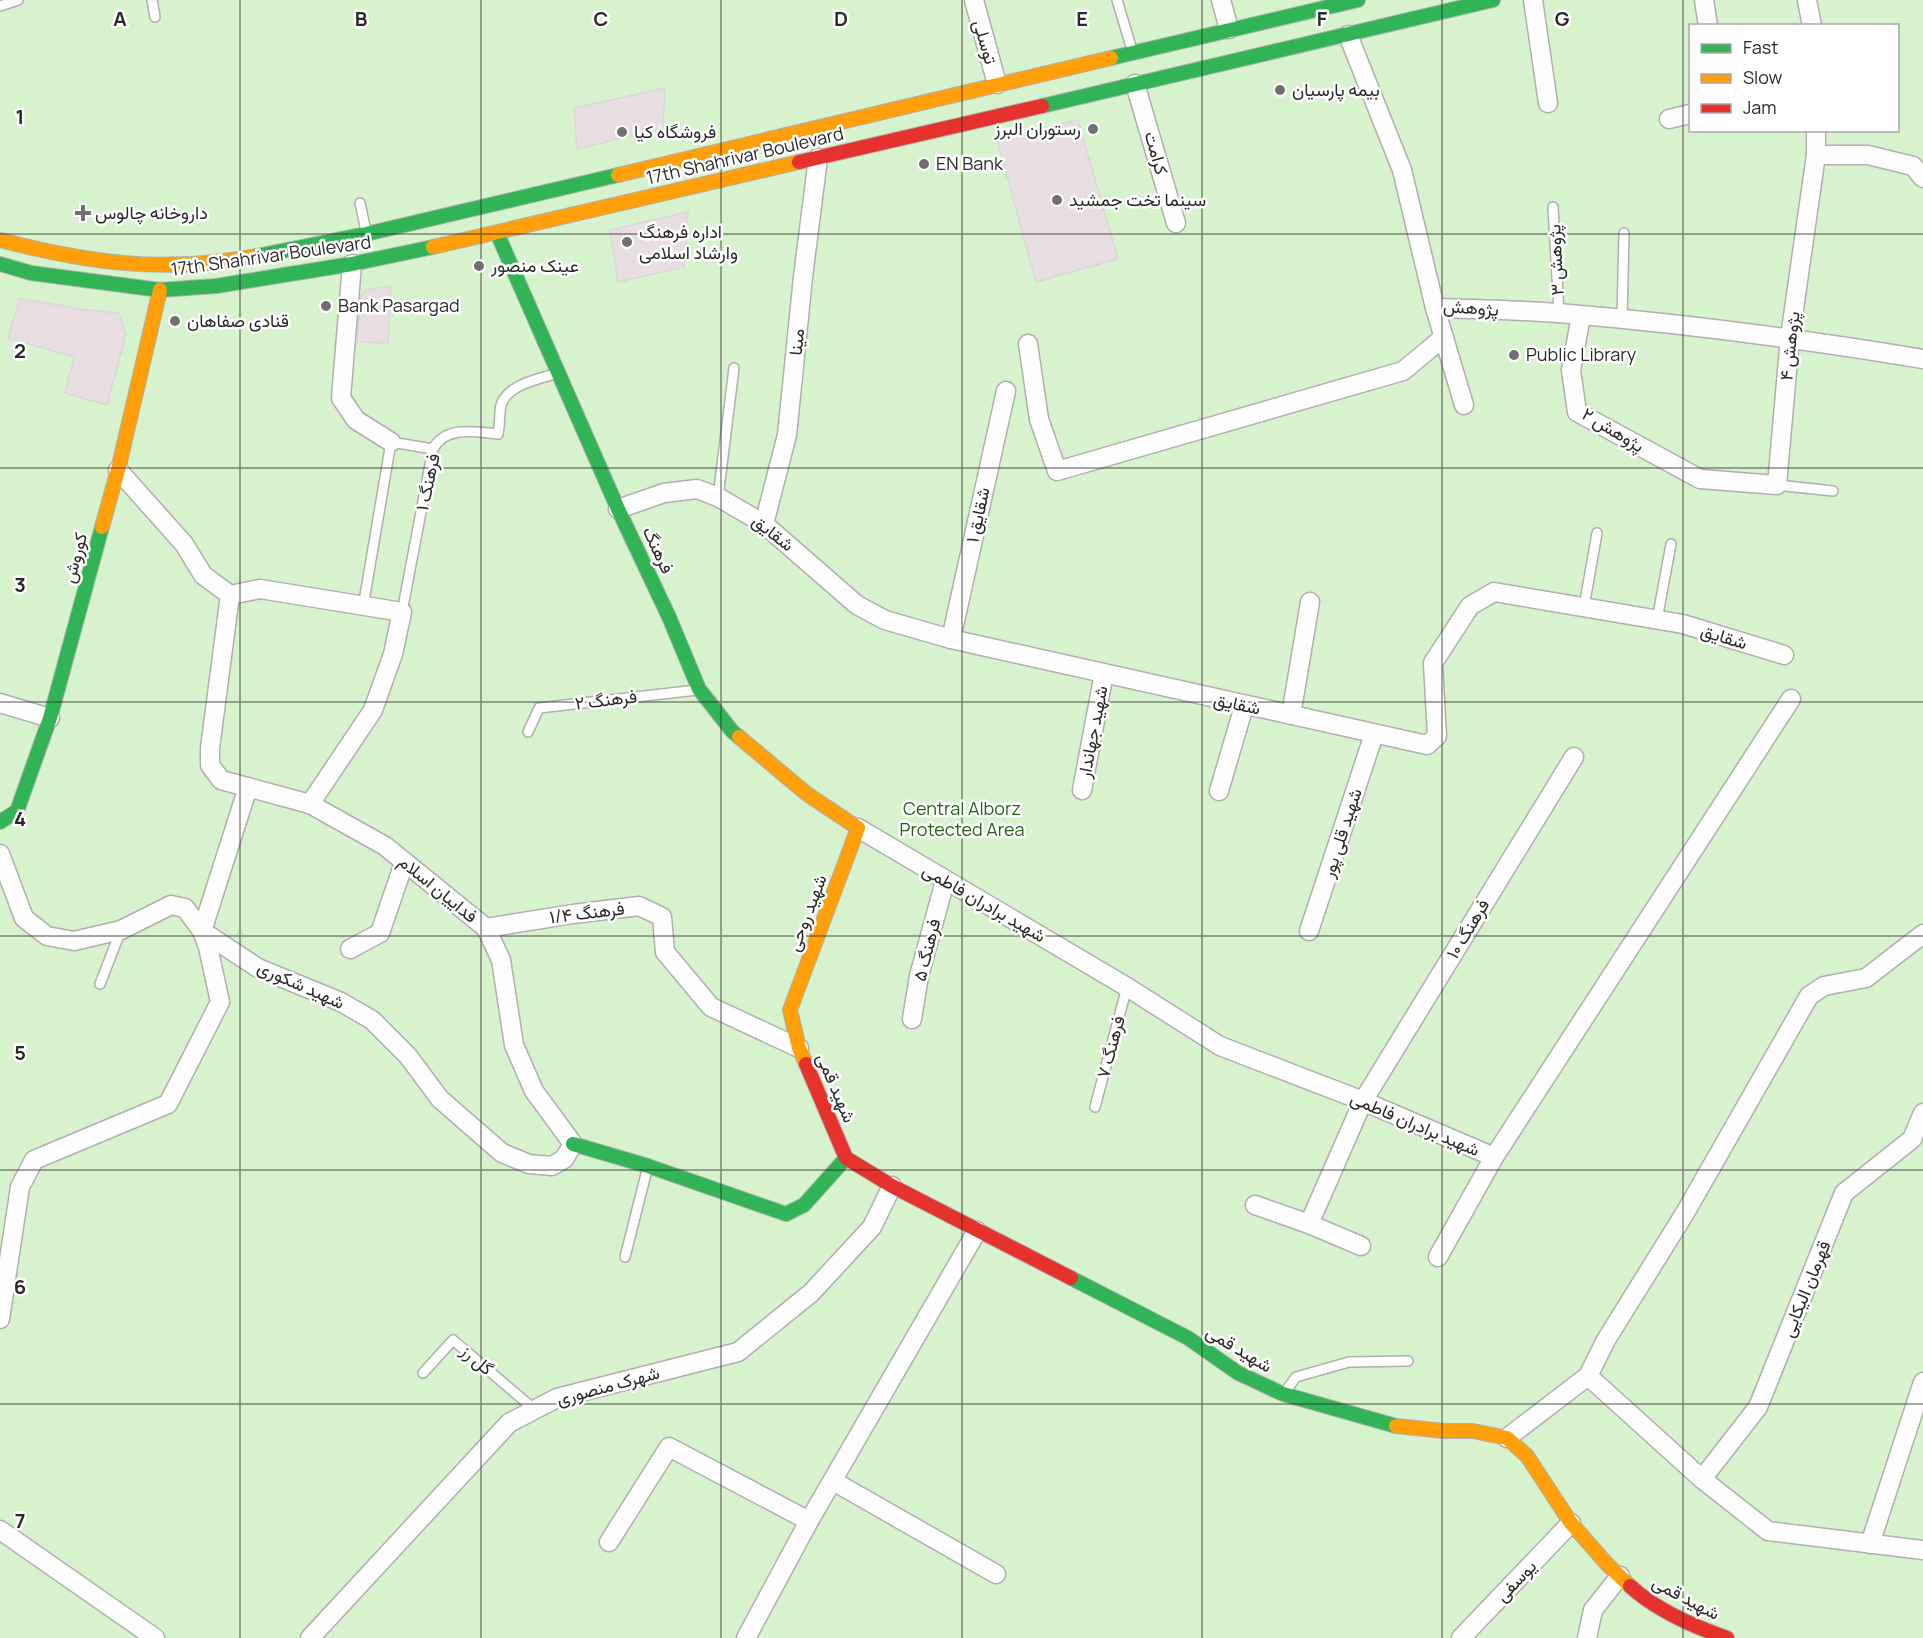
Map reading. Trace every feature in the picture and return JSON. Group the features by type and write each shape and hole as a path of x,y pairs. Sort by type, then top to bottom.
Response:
{"main road":[{"name":"17th Shahrivar Boulevard","path":"0,240 37,250 132,264 165,266 252,255 366,234 1335,3 1358,0"},
{"name":"17th Shahrivar Boulevard","path":"0,264 31,273 159,290 216,286 352,264 497,233 1493,0"},
{"name":"فرهنگ","path":"497,233 699,689 732,731 807,794 858,828"},
{"path":"366,234 372,260"},
{"name":"کوروش","path":"0,822 17,811 50,718 118,470 159,290"},
{"name":"شهید روحی","path":"790,1010 858,828"},
{"name":"شهید قمی","path":"790,1010 799,1048 846,1158 892,1186 977,1231 1188,1338 1238,1373 1283,1394 1396,1426 1444,1431 1473,1431 1508,1438 1527,1456 1571,1523 1606,1563 1641,1596 1700,1634 1727,1638"},
{"path":"573,1144 648,1166 786,1214 804,1205 846,1158"}],"street":[{"name":"توسلی","path":"974,0 997,84"},
{"path":"1221,0 1229,29"},
{"path":"1533,0 1548,103"},
{"path":"1704,0 1708,24"},
{"path":"1807,0 1812,24"},
{"name":"پژوهش","path":"1348,35 1402,170 1435,308 1559,313 1622,319 1790,337 1923,359"},
{"name":"کرامت","path":"1136,84 1176,223"},
{"path":"1669,119 1689,114"},
{"name":"پژوهش ۴","path":"1777,485 1790,337 1816,155 1816,132"},
{"path":"1816,155 1868,155 1913,166 1923,178"},
{"name":"مینا","path":"764,524 787,435 818,158"},
{"path":"352,264 341,398 356,420 391,442"},
{"path":"1435,308 1464,405"},
{"name":"پژوهش ۲","path":"1581,316 1571,370 1577,412 1700,478 1777,485"},
{"path":"1028,344 1039,419 1057,471 1403,371 1444,337"},
{"name":"شقایق ۱","path":"951,639 1006,391"},
{"path":"118,470 184,544 202,575 230,595 260,589 402,612 393,654 373,710 310,804"},
{"name":"شقایق","path":"618,508 664,493 697,489 718,497 764,524 857,605 885,620 951,639 1427,745 1437,736 1433,663 1470,606 1494,592 1683,624 1784,655"},
{"name":"فداییان اسلام","path":"230,595 210,748 210,765 221,780 310,804 385,846 486,928 501,960 514,1044 534,1091 573,1144"},
{"path":"1291,715 1310,602"},
{"name":"شهید جهاندار","path":"1082,790 1104,673"},
{"name":"شهید برادران فاطمی","path":"858,828 1127,987 1220,1046 1363,1101 1494,1157 1791,699"},
{"path":"0,703 50,718"},
{"path":"1219,791 1244,705"},
{"name":"شهید قلی پور","path":"1309,931 1374,734"},
{"name":"فرهنگ ۱۰","path":"1309,1224 1363,1101 1574,757"},
{"path":"0,1319 20,1187 34,1160 168,1104 220,1002 208,947 202,931 248,788"},
{"name":"شهید شکوری","path":"0,854 24,918 47,936 74,941 121,930 171,905 185,908 202,931 258,968 341,1002 372,1020 408,1056 440,1099 502,1153 529,1164 552,1166 564,1159 573,1144"},
{"path":"350,949 380,933 404,863"},
{"name":"فرهنگ ۵","path":"912,1019 919,976 945,881"},
{"name":"فرهنگ ۱/۴","path":"486,928 639,906 662,917 665,952 711,1007 799,1048"},
{"path":"1508,1438 1588,1376 1606,1340 1685,1213 1809,996 1824,986 1866,978 1923,934"},
{"name":"قهرمان الیکایی","path":"1702,1479 1758,1407 1844,1193 1912,1139 1923,1113"},
{"path":"1438,1257 1494,1157"},
{"name":"شهرک منصوری","path":"310,1638 508,1423 558,1398 738,1352 811,1293 872,1227 892,1186"},
{"path":"1255,1205 1361,1246"},
{"path":"746,1638 809,1521 977,1231"},
{"path":"1588,1376 1702,1479 1768,1531 1923,1550"},
{"path":"1870,1544 1923,1382"},
{"path":"609,1542 669,1447 809,1521"},
{"path":"833,1481 996,1574"},
{"name":"یوسفی","path":"1461,1638 1571,1523"},
{"path":"0,1530 155,1638"},
{"path":"1587,1638 1593,1610 1620,1576"}],"lane":[{"path":"0,6 18,0"},
{"path":"152,0 155,17"},
{"path":"1117,0 1133,52"},
{"path":"360,203 366,234"},
{"name":"پژوهش ۳","path":"1553,207 1559,313"},
{"path":"1622,319 1624,233"},
{"path":"718,497 734,368"},
{"name":"فرهنگ ۱","path":"402,612 433,449 439,439 450,433 498,434 500,408 505,395 527,382 558,373"},
{"path":"363,607 391,442 433,449"},
{"path":"1777,485 1833,491"},
{"path":"1584,607 1597,533"},
{"path":"1657,620 1671,544"},
{"name":"فرهنگ ۲","path":"528,732 539,708 699,689"},
{"path":"100,984 121,930"},
{"name":"فرهنگ ۷","path":"1095,1107 1127,987"},
{"path":"625,1257 648,1166"},
{"name":"گل رز","path":"423,1373 453,1340 534,1410"},
{"path":"1283,1394 1296,1377 1349,1362 1408,1361"}],"green space":[{"name":"Central Alborz Protected Area","path":"0,0 1923,0 1923,1638 0,1638"}],"building":[{"path":"665,88 663,128 577,149 574,108"},
{"name":"سینما تخت جمشید","path":"1078,120 1118,259 1036,282 997,140"},
{"path":"688,212 684,267 618,282 610,230"},
{"path":"391,286 388,343 357,342 361,295 367,290"},
{"path":"20,298 79,309 119,313 126,335 107,405 65,393 74,357 8,338"}],"traffic: fast":[{"path":"1111,58 1358,0"},
{"path":"1042,106 1493,0"},
{"path":"252,257 366,234 618,175"},
{"path":"497,233 699,689 739,737"},
{"path":"0,264 31,273 160,290 216,286 352,264 433,247"},
{"path":"0,822 17,811 50,718 102,527"},
{"path":"573,1144 648,1166 786,1214 804,1205 846,1158"},
{"path":"1071,1278 1188,1338 1238,1373 1283,1394 1396,1426"}],"traffic: slow":[{"path":"618,175 1111,58"},
{"path":"433,247 799,162"},
{"path":"0,240 64,255 125,263 187,264 252,257"},
{"path":"102,527 118,470 160,290"},
{"path":"739,737 807,794 858,828 790,1010 799,1048 806,1064"},
{"path":"1396,1426 1444,1431 1473,1431 1507,1438 1527,1456 1571,1523 1630,1586"}],"traffic: jam":[{"path":"799,162 1042,106"},
{"path":"806,1064 846,1158 892,1186 1071,1278"},
{"path":"1630,1586 1651,1602 1676,1616 1727,1638"}],"place":[{"name":"بیمه پارسیان","path":"1280,90"},
{"name":"رستوران البرز","path":"1093,129"},
{"name":"فروشگاه کیا","path":"622,132"},
{"name":"EN Bank","path":"924,164"},
{"name":"سینما تخت جمشید","path":"1057,200"},
{"name":"داروخانه چالوس","path":"83,213"},
{"name":"اداره فرهنگ وارشاد اسلامی","path":"627,242"},
{"name":"عینک منصور","path":"479,266"},
{"name":"Bank Pasargad","path":"326,306"},
{"name":"قنادی صفاهان","path":"175,321"},
{"name":"Public Library","path":"1514,355"}]}
